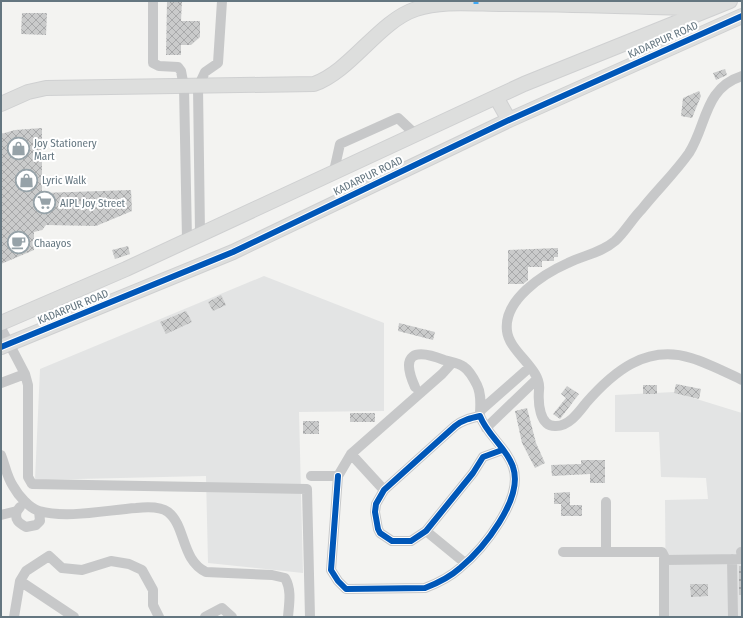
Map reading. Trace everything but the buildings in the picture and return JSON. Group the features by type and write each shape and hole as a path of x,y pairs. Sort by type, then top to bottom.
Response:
{"street":[{"path":"153,1 154,63 159,66 178,67 181,71 184,87 187,240"},
{"path":"200,233 198,87 205,72 218,63 222,1"},
{"name":"KADARPUR ROAD","path":"1,323 187,240 496,97 730,1"},
{"path":"1,104 28,92 46,88 198,87 314,84 331,76 398,19 411,11 441,5 498,2 712,8"},
{"name":"KADARPUR ROAD","path":"5,346 233,252 509,120 742,16"},
{"path":"742,76 727,83 713,97 709,103 701,127 689,152 620,236 605,248 557,268 523,292 515,301 507,315 508,337 530,367 540,384 538,405 541,413 549,425 558,426 577,415 601,388 625,366 642,358 663,355 690,357 742,380"},
{"path":"496,97 509,120"},
{"path":"334,171 340,144 398,118 415,134"},
{"path":"185,145 198,145"},
{"path":"186,194 199,194"},
{"path":"1,328 5,346 25,374 28,385 28,477 32,484 307,489 310,617"},
{"path":"415,387 408,370 409,364 415,355 420,354 433,356 452,363 465,368 477,384 480,396 480,413 486,428 513,467 515,484 513,497 487,538 465,563 446,578 425,588 346,589 338,581 331,570 338,476 351,454 442,374 452,363"},
{"path":"502,450 484,457 473,473 426,531 416,539 406,542 392,541 380,534 375,512 376,504 384,490 455,426 461,421 480,413 530,367"},
{"path":"1,383 25,374"},
{"path":"486,428 537,379"},
{"path":"351,454 384,490"},
{"path":"1,455 13,487 35,508 40,521 36,525 26,527 18,522 16,517 17,511 20,507 25,505 35,508 79,513 144,507 159,508 168,512 174,519 192,562 198,568 206,572 272,575 284,578 289,589 288,617"},
{"path":"311,476 338,476"},
{"path":"606,502 606,552"},
{"path":"1,515 17,511"},
{"path":"426,531 465,563"},
{"path":"563,552 660,552 664,554 664,617"},
{"path":"14,617 20,581 26,571 49,556 62,568 82,570 111,561 129,564 142,570 153,590 154,605 159,617"},
{"path":"664,560 739,556 733,617"},
{"path":"20,581 74,617"},
{"path":"205,617 222,608 232,617"}],"shaded area":[{"path":"264,276 384,323 384,411 299,412 303,573 208,563 206,476 35,480 40,369"},
{"path":"674,392 742,413 742,617 666,617 665,500 708,499 706,478 661,477 659,432 615,432 615,395"}],"cycle path":[{"path":"1,347 233,252 509,120 742,16"},
{"path":"338,476 331,570 338,581 346,589 425,588 444,580 460,568 480,549 490,536 507,508 513,494 515,480 513,467 510,460 487,429 480,416 467,420 455,426 384,490 376,504 375,512 380,533 392,541 411,541 426,531 473,473 483,457 502,450"}],"place":[{"name":"Joy Stationery Mart","path":"19,149"},
{"name":"Lyric Walk","path":"26,180"},
{"name":"AIPL Joy Street","path":"44,203"},
{"name":"Chaayos","path":"18,243"}]}
